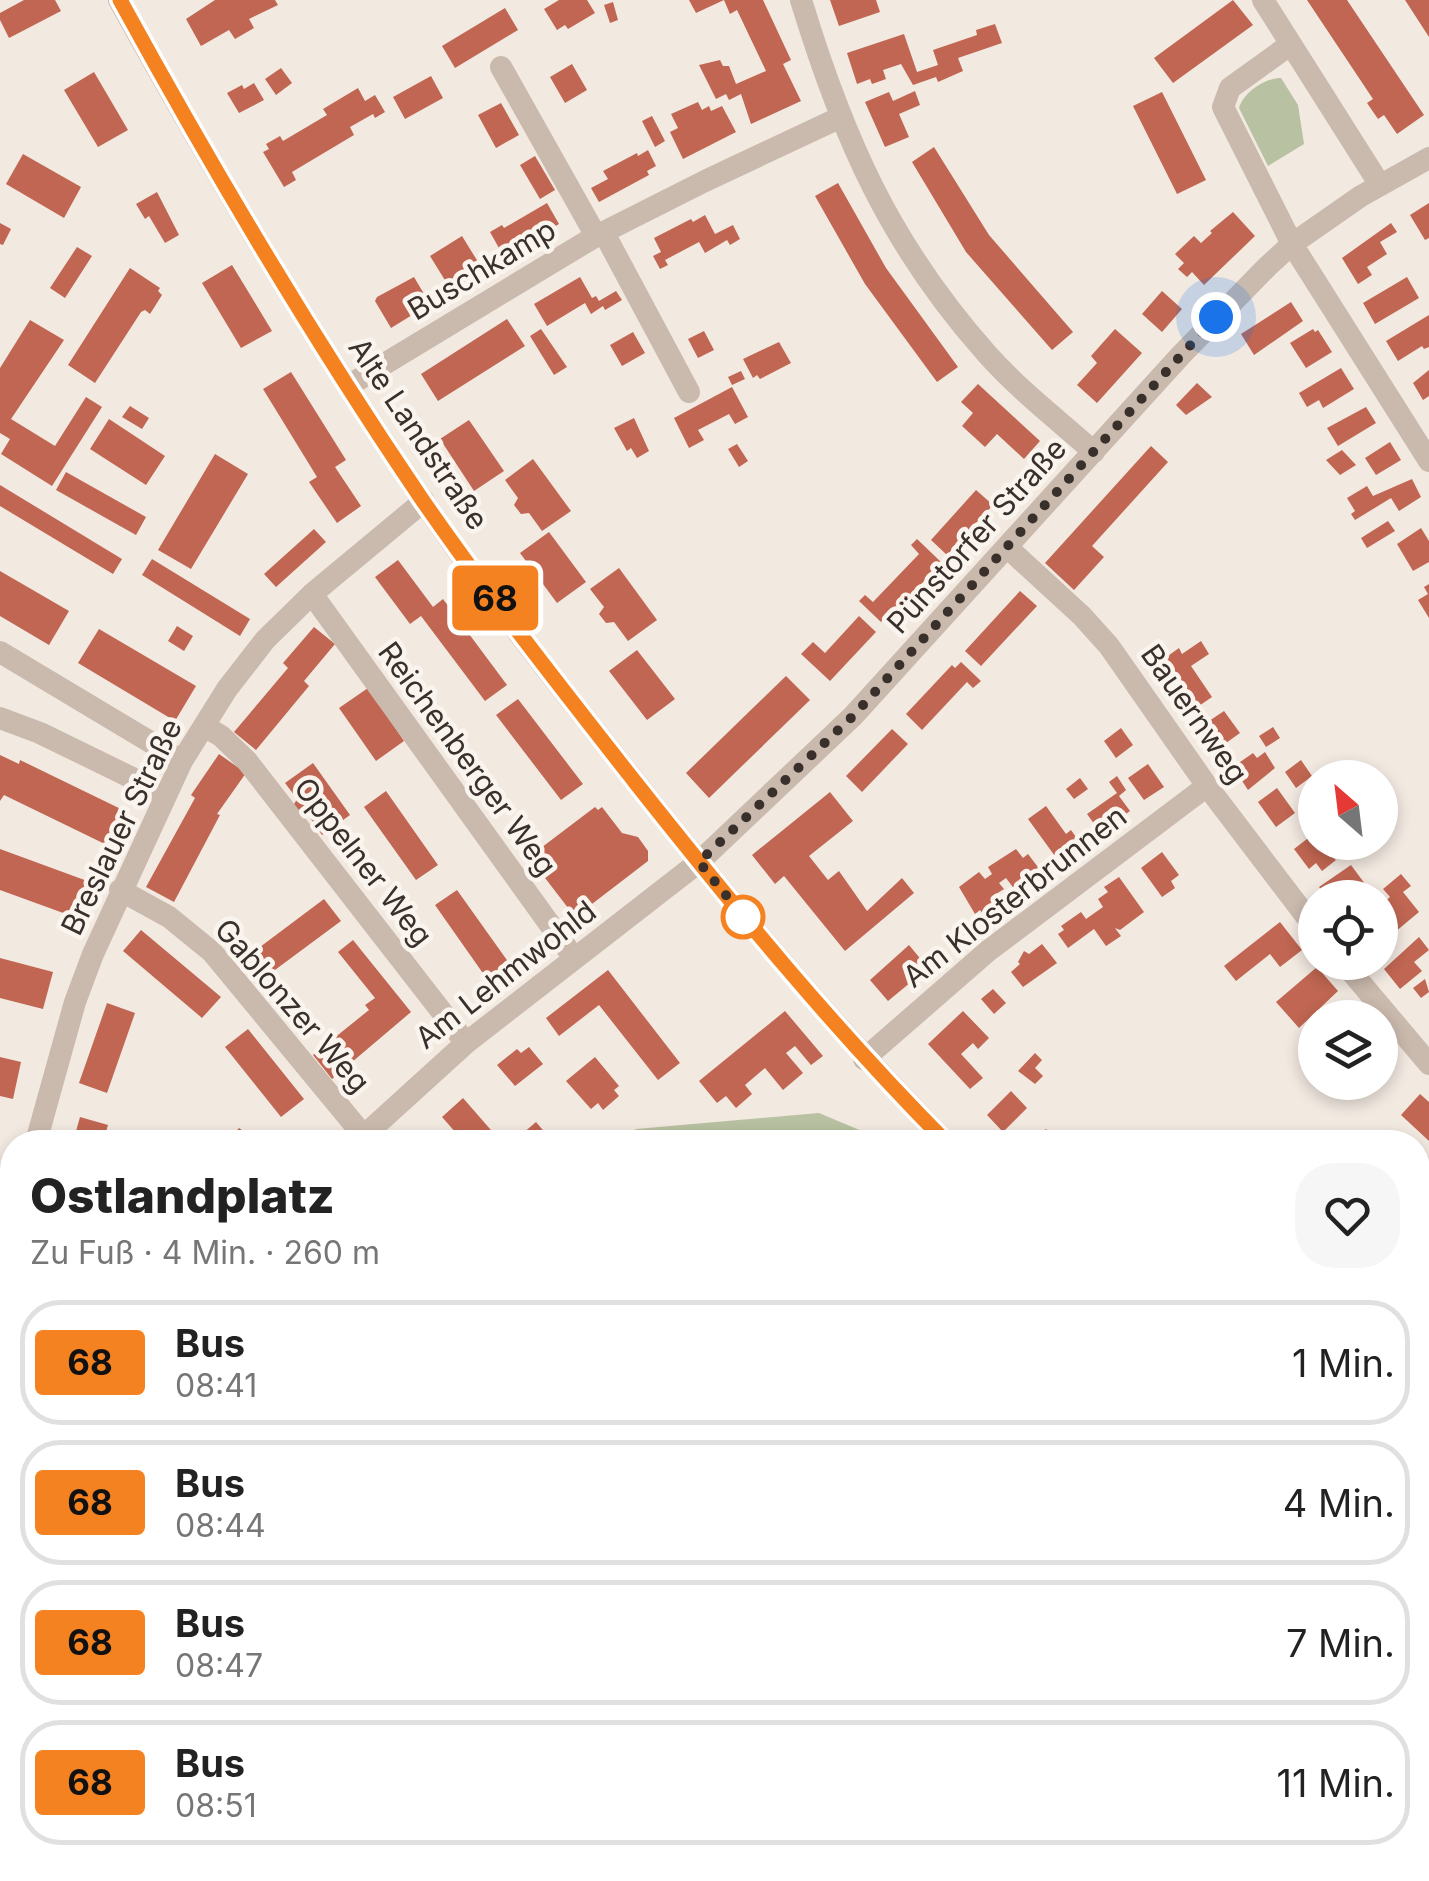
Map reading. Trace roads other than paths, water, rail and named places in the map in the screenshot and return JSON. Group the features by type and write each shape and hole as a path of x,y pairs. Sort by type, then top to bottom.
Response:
{"street":[{"name":"Alte Landstraße","path":"120,0 238,211 424,502 559,684 699,862 864,1060 934,1130"},
{"path":"801,0 840,118 898,234 929,282 988,356 1094,452"},
{"path":"1263,0 1380,184"},
{"path":"1291,44 1230,88 1224,98 1225,112 1292,244 1429,461"},
{"name":"Buschkamp","path":"500,66 689,392"},
{"name":"Buschkamp","path":"348,386 600,234 840,118"},
{"name":"Pünstorfer Straße","path":"699,862 853,716 1216,317 1292,244 1380,184 1429,158"},
{"name":"Breslauer Straße","path":"39,1130 75,1002 120,890 182,761 245,665 312,594 424,502"},
{"name":"Bauernweg","path":"1008,548 1109,646 1207,786 1298,906"},
{"name":"Reichenberger Weg","path":"312,594 574,958"},
{"path":"0,652 182,761"},
{"path":"0,718 40,732 165,794"},
{"name":"Oppelner Weg","path":"204,726 247,760 466,1043"},
{"name":"Am Klosterbrunnen","path":"864,1060 988,950 1207,786"},
{"name":"Am Lehmwohld","path":"370,1130 466,1043 699,862"},
{"name":"Gablonzer Weg","path":"120,890 170,917 218,958 353,1130"},
{"path":"1358,980 1429,1064"}]}
